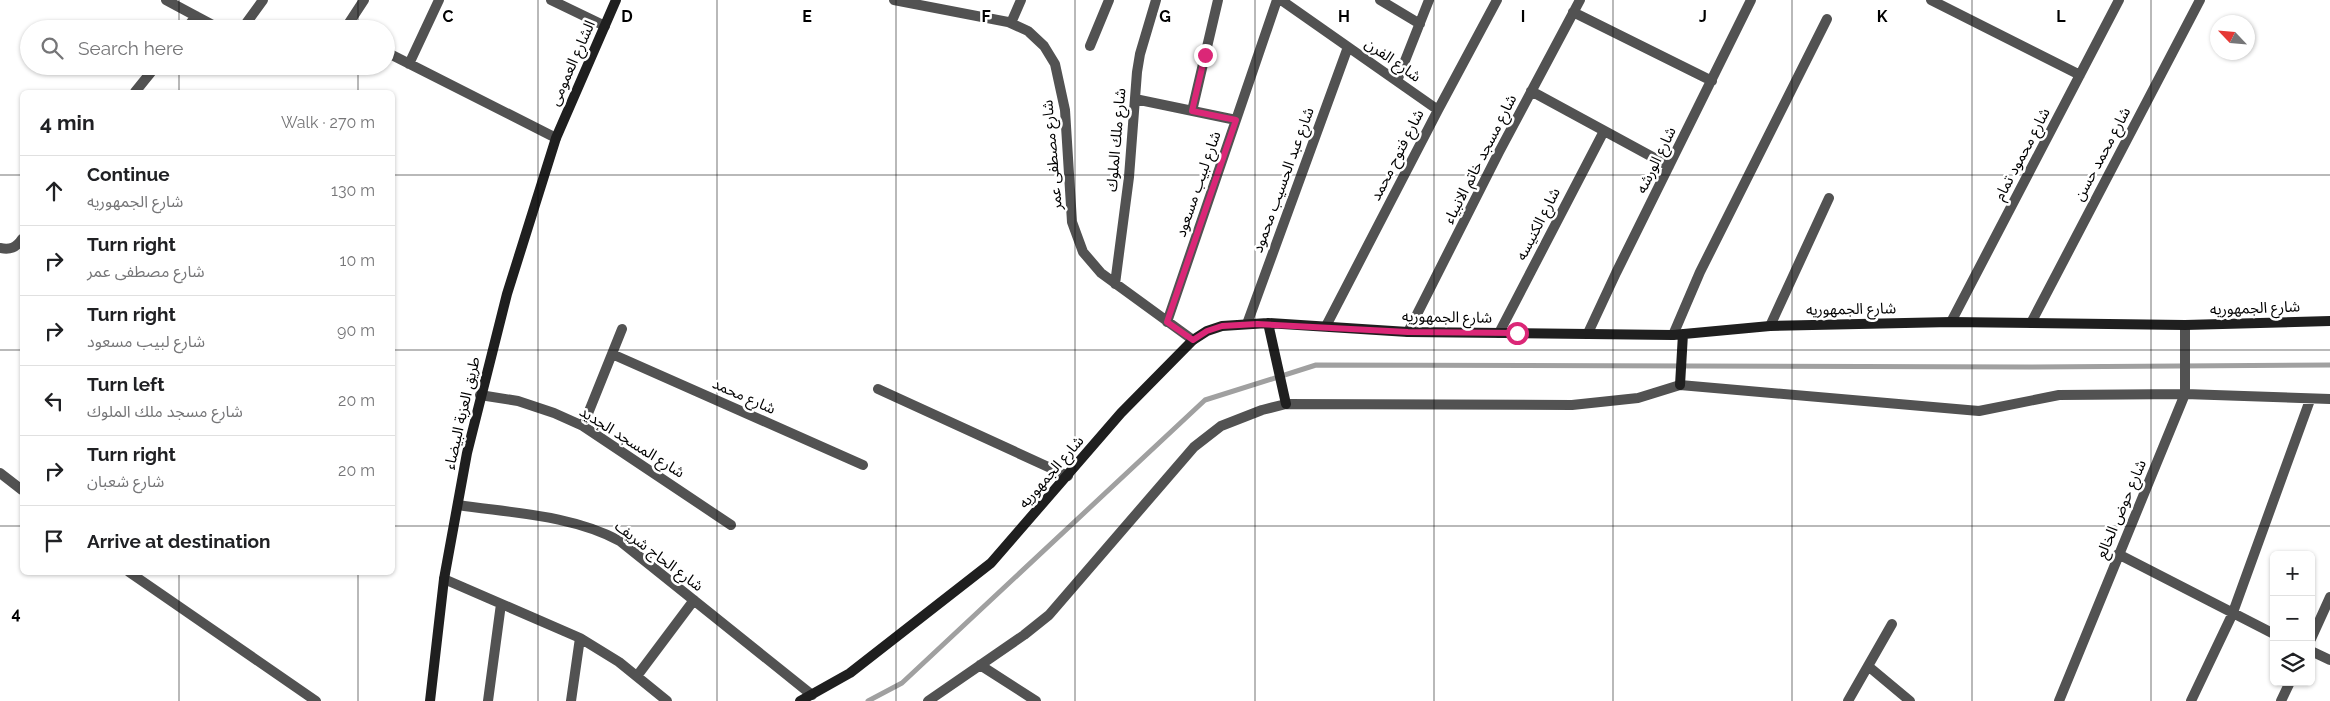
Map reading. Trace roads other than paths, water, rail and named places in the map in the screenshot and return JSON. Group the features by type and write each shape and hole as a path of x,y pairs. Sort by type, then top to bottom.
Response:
{"street":[{"path":"166,0 203,20"},
{"path":"249,20 263,0"},
{"path":"352,20 364,0"},
{"path":"409,64 439,0"},
{"path":"551,0 605,26"},
{"name":"الشارع العمومى","path":"556,138 616,0"},
{"name":"شارع مصطفى عمر","path":"894,0 927,3 1011,23 1028,32 1044,46 1055,64 1065,110 1072,222 1083,252 1101,273 1193,340"},
{"path":"1011,23 1021,0"},
{"path":"1090,46 1109,0"},
{"name":"شارع ملك الملوك","path":"1116,284 1129,177 1140,54 1156,0"},
{"path":"1192,111 1218,0"},
{"name":"شارع لبيب مسعود","path":"1167,322 1277,0"},
{"name":"شارع الفرن","path":"1281,0 1438,110"},
{"path":"1380,0 1420,24"},
{"path":"1397,81 1430,0"},
{"name":"شارع فتوح محمد","path":"1326,326 1497,0"},
{"name":"شارع مسجد خاتم الانبياء","path":"1408,332 1531,91 1580,0"},
{"path":"1931,0 2080,75"},
{"name":"شارع محمود تمام","path":"1951,322 2119,0"},
{"path":"2188,0 2194,12"},
{"name":"شارع محمد حسن","path":"2031,323 2200,0"},
{"name":"شارع الورشه","path":"1588,333 1712,81 1748,1"},
{"path":"1574,12 1712,81"},
{"path":"193,20 196,16"},
{"path":"1680,380 1682,346 1678,335 1700,272 1827,19"},
{"name":"شارع عبد الحسيب محمود","path":"1247,324 1348,47"},
{"path":"395,57 556,138"},
{"path":"137,90 149,75"},
{"path":"1531,91 1669,166"},
{"path":"1135,98 1236,120"},
{"name":"شارع الكنيسه","path":"1499,333 1604,131"},
{"name":"طريق العزبة البيضاء","path":"430,701 444,580 467,452 507,294 556,138"},
{"path":"1770,326 1829,198"},
{"path":"0,248 8,250 18,246 20,243"},
{"name":"شارع الجمهوريه","path":"800,701 850,673 991,563 1121,413 1193,340 1207,331 1222,326 1268,324 1408,332 1678,335 1770,326 1951,322 2185,325 2330,321"},
{"path":"1268,324 1286,404"},
{"name":"شارع حوض الخالع","path":"2059,701 2118,554 2186,394 2185,325"},
{"path":"583,426 622,329"},
{"name":"شارع محمد","path":"612,354 863,465"},
{"path":"928,701 1049,615 1194,447 1221,426 1262,410 1286,404 1572,405 1638,398 1680,380 1971,410 2059,395 2186,394 2310,400 2330,399"},
{"path":"878,390 1068,476"},
{"name":"شارع المسجد الجديد","path":"480,395 526,404 554,413 583,426 731,525"},
{"path":"2191,701 2232,615 2310,400"},
{"path":"0,473 20,488"},
{"name":"شارع الحاج شريف","path":"458,505 564,521 602,532 620,542 812,695"},
{"path":"2118,554 2232,615 2270,632"},
{"path":"133,575 316,701"},
{"path":"444,580 580,638 637,676 667,701"},
{"path":"2315,630 2330,597"},
{"path":"637,676 694,600"},
{"path":"488,701 501,604"},
{"path":"1848,701 1892,624"},
{"path":"571,701 580,638"},
{"path":"2315,653 2330,660"},
{"path":"980,664 1036,701"},
{"path":"1868,666 1910,701"},
{"path":"2281,701 2288,686"}],"waterway":[{"path":"868,701 902,683 1205,400 1316,365 2029,367 2330,365"}]}
